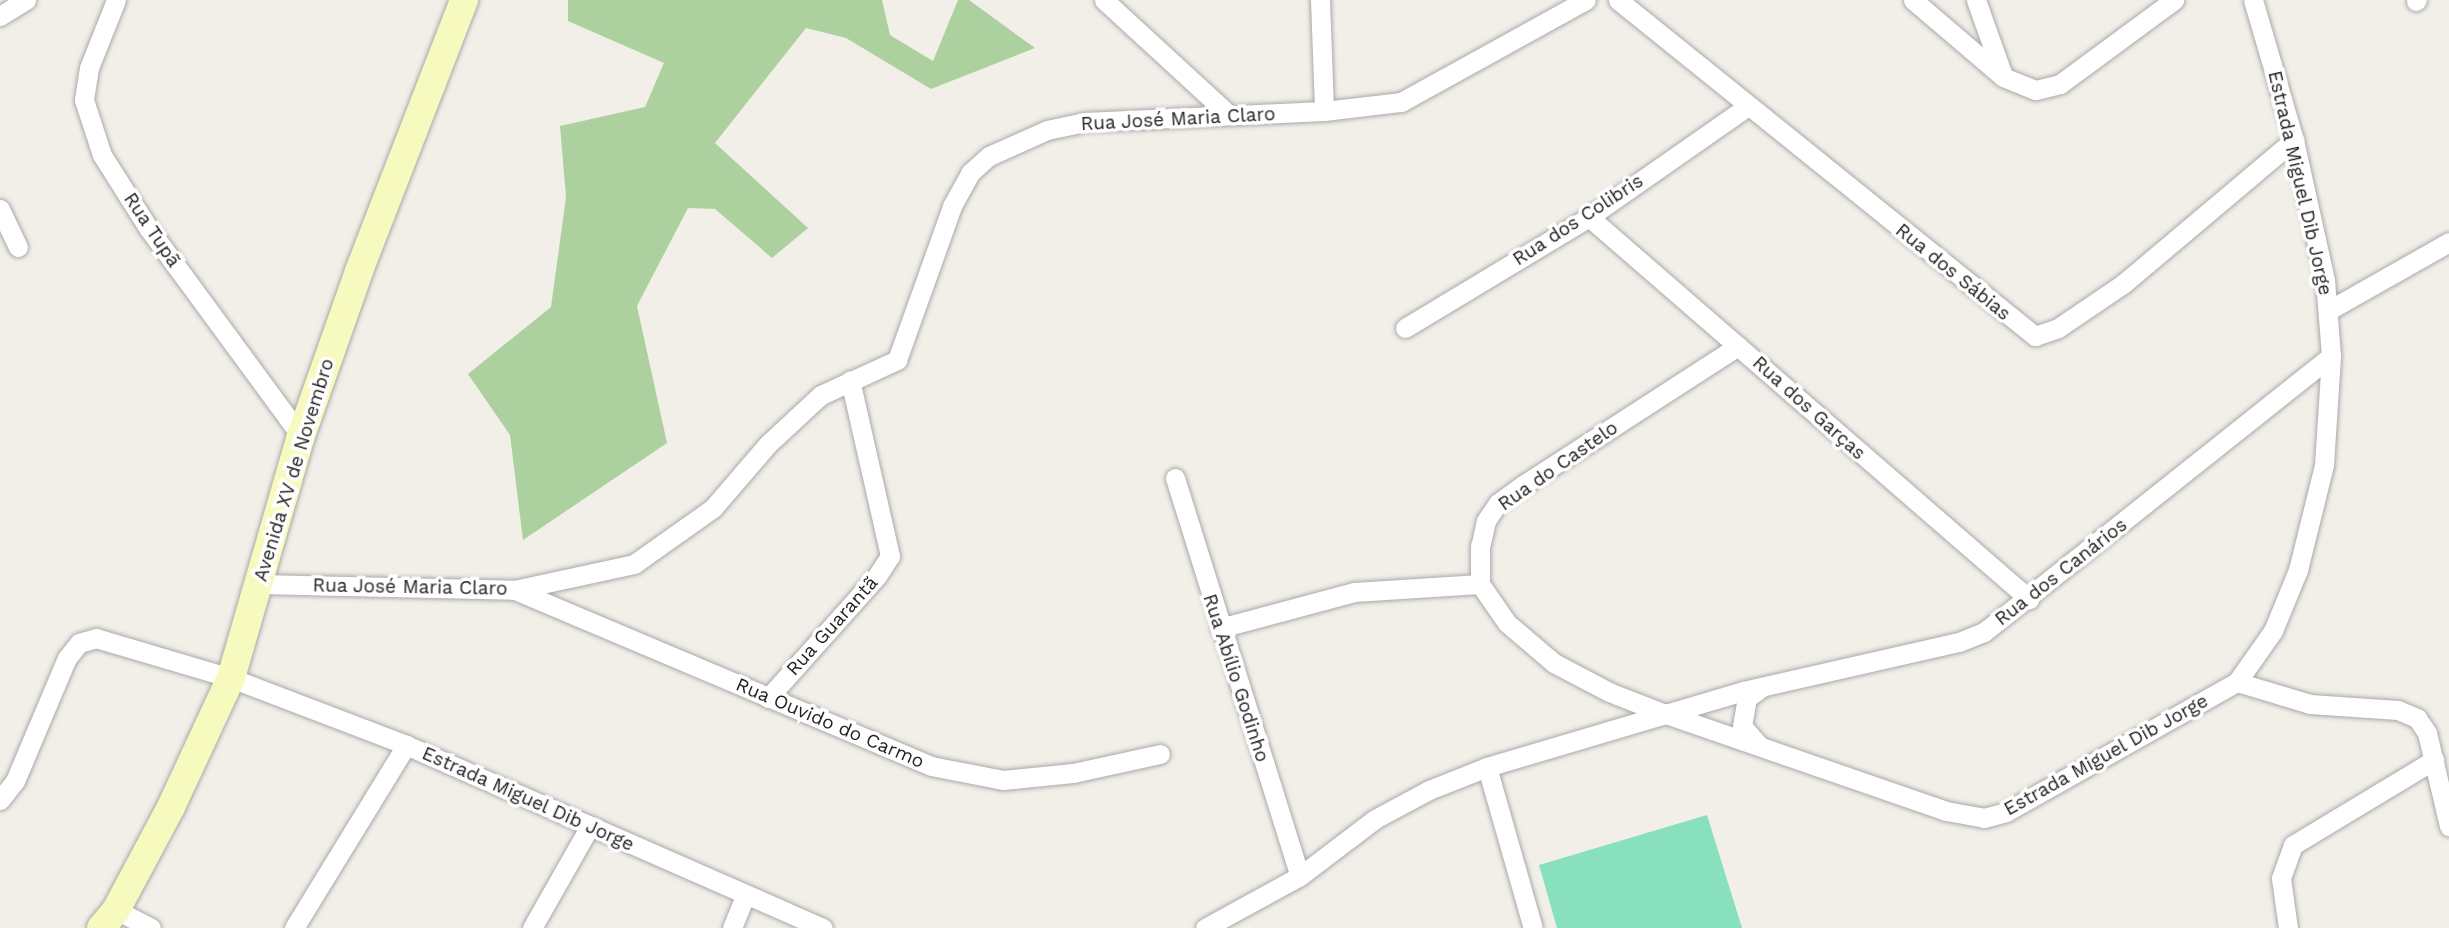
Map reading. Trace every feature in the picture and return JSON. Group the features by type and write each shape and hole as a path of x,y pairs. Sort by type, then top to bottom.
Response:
{"street":[{"path":"0,16 26,0"},
{"name":"Rua Tupã","path":"116,0 89,68 84,100 97,143 149,229 301,436"},
{"name":"Avenida XV de Novembro","path":"109,919 231,678 301,436 359,271 464,0"},
{"path":"1104,0 1229,115"},
{"path":"1320,0 1324,111"},
{"name":"Rua José Maria Claro","path":"258,584 514,590 614,571 659,549 713,508 768,444 821,395 897,360 952,206 970,173 989,156 1047,130 1084,122 1324,111 1415,98 1586,0"},
{"name":"Rua dos Sábias","path":"1618,0 2035,336 2058,328 2123,284 2294,140"},
{"path":"1913,0 2003,77 2036,90 2060,84 2174,0"},
{"path":"1976,0 2003,77"},
{"name":"Estrada Miguel Dib Jorge","path":"1663,713 1946,811 1984,818 2006,812 2237,682 2273,631 2298,570 2324,465 2331,356 2329,310 2294,140 2253,0"},
{"name":"Rua dos Colibris","path":"1405,328 1589,217 1748,106"},
{"path":"0,209 18,247"},
{"name":"Rua dos Garças","path":"1589,217 2029,599"},
{"path":"2329,310 2449,242"},
{"name":"Rua do Castelo","path":"1480,584 1480,546 1486,521 1498,503 1738,346"},
{"name":"Rua dos Canários","path":"1663,713 1959,642 1984,632 2029,599 2331,356"},
{"name":"Rua Guarantã","path":"768,698 881,571 890,551 850,380"},
{"name":"Rua Abílio Godinho","path":"1175,478 1300,876"},
{"path":"1220,628 1354,592 1480,584 1507,623 1554,663 1663,713"},
{"name":"Rua Ouvido do Carmo","path":"514,590 932,766 971,776 1003,780 1073,773 1160,754"},
{"name":"Estrada Miguel Dib Jorge","path":"3,792 67,658 87,639 231,678 406,745 823,928"},
{"path":"2237,682 2311,704 2408,713 2427,733 2449,826"},
{"path":"1760,747 1742,726 1747,698 1763,687"},
{"path":"1205,928 1300,876 1375,819 1429,790 1487,767 1663,713"},
{"path":"294,928 406,745"},
{"path":"2288,928 2281,878 2292,845 2434,760"},
{"path":"1487,767 1533,928"},
{"path":"532,928 590,826"},
{"path":"732,928 745,896"},
{"path":"109,919 151,928"}],"green space":[{"path":"568,0 882,0 890,35 933,61 958,0 969,0 1035,48 931,89 846,38 806,28 715,143 808,228 772,258 715,209 688,208 637,306 667,443 523,540 510,435 468,374 551,307 566,197 560,126 645,107 664,63 568,21"},
{"path":"1707,815 1742,928 1557,928 1539,865"}]}
